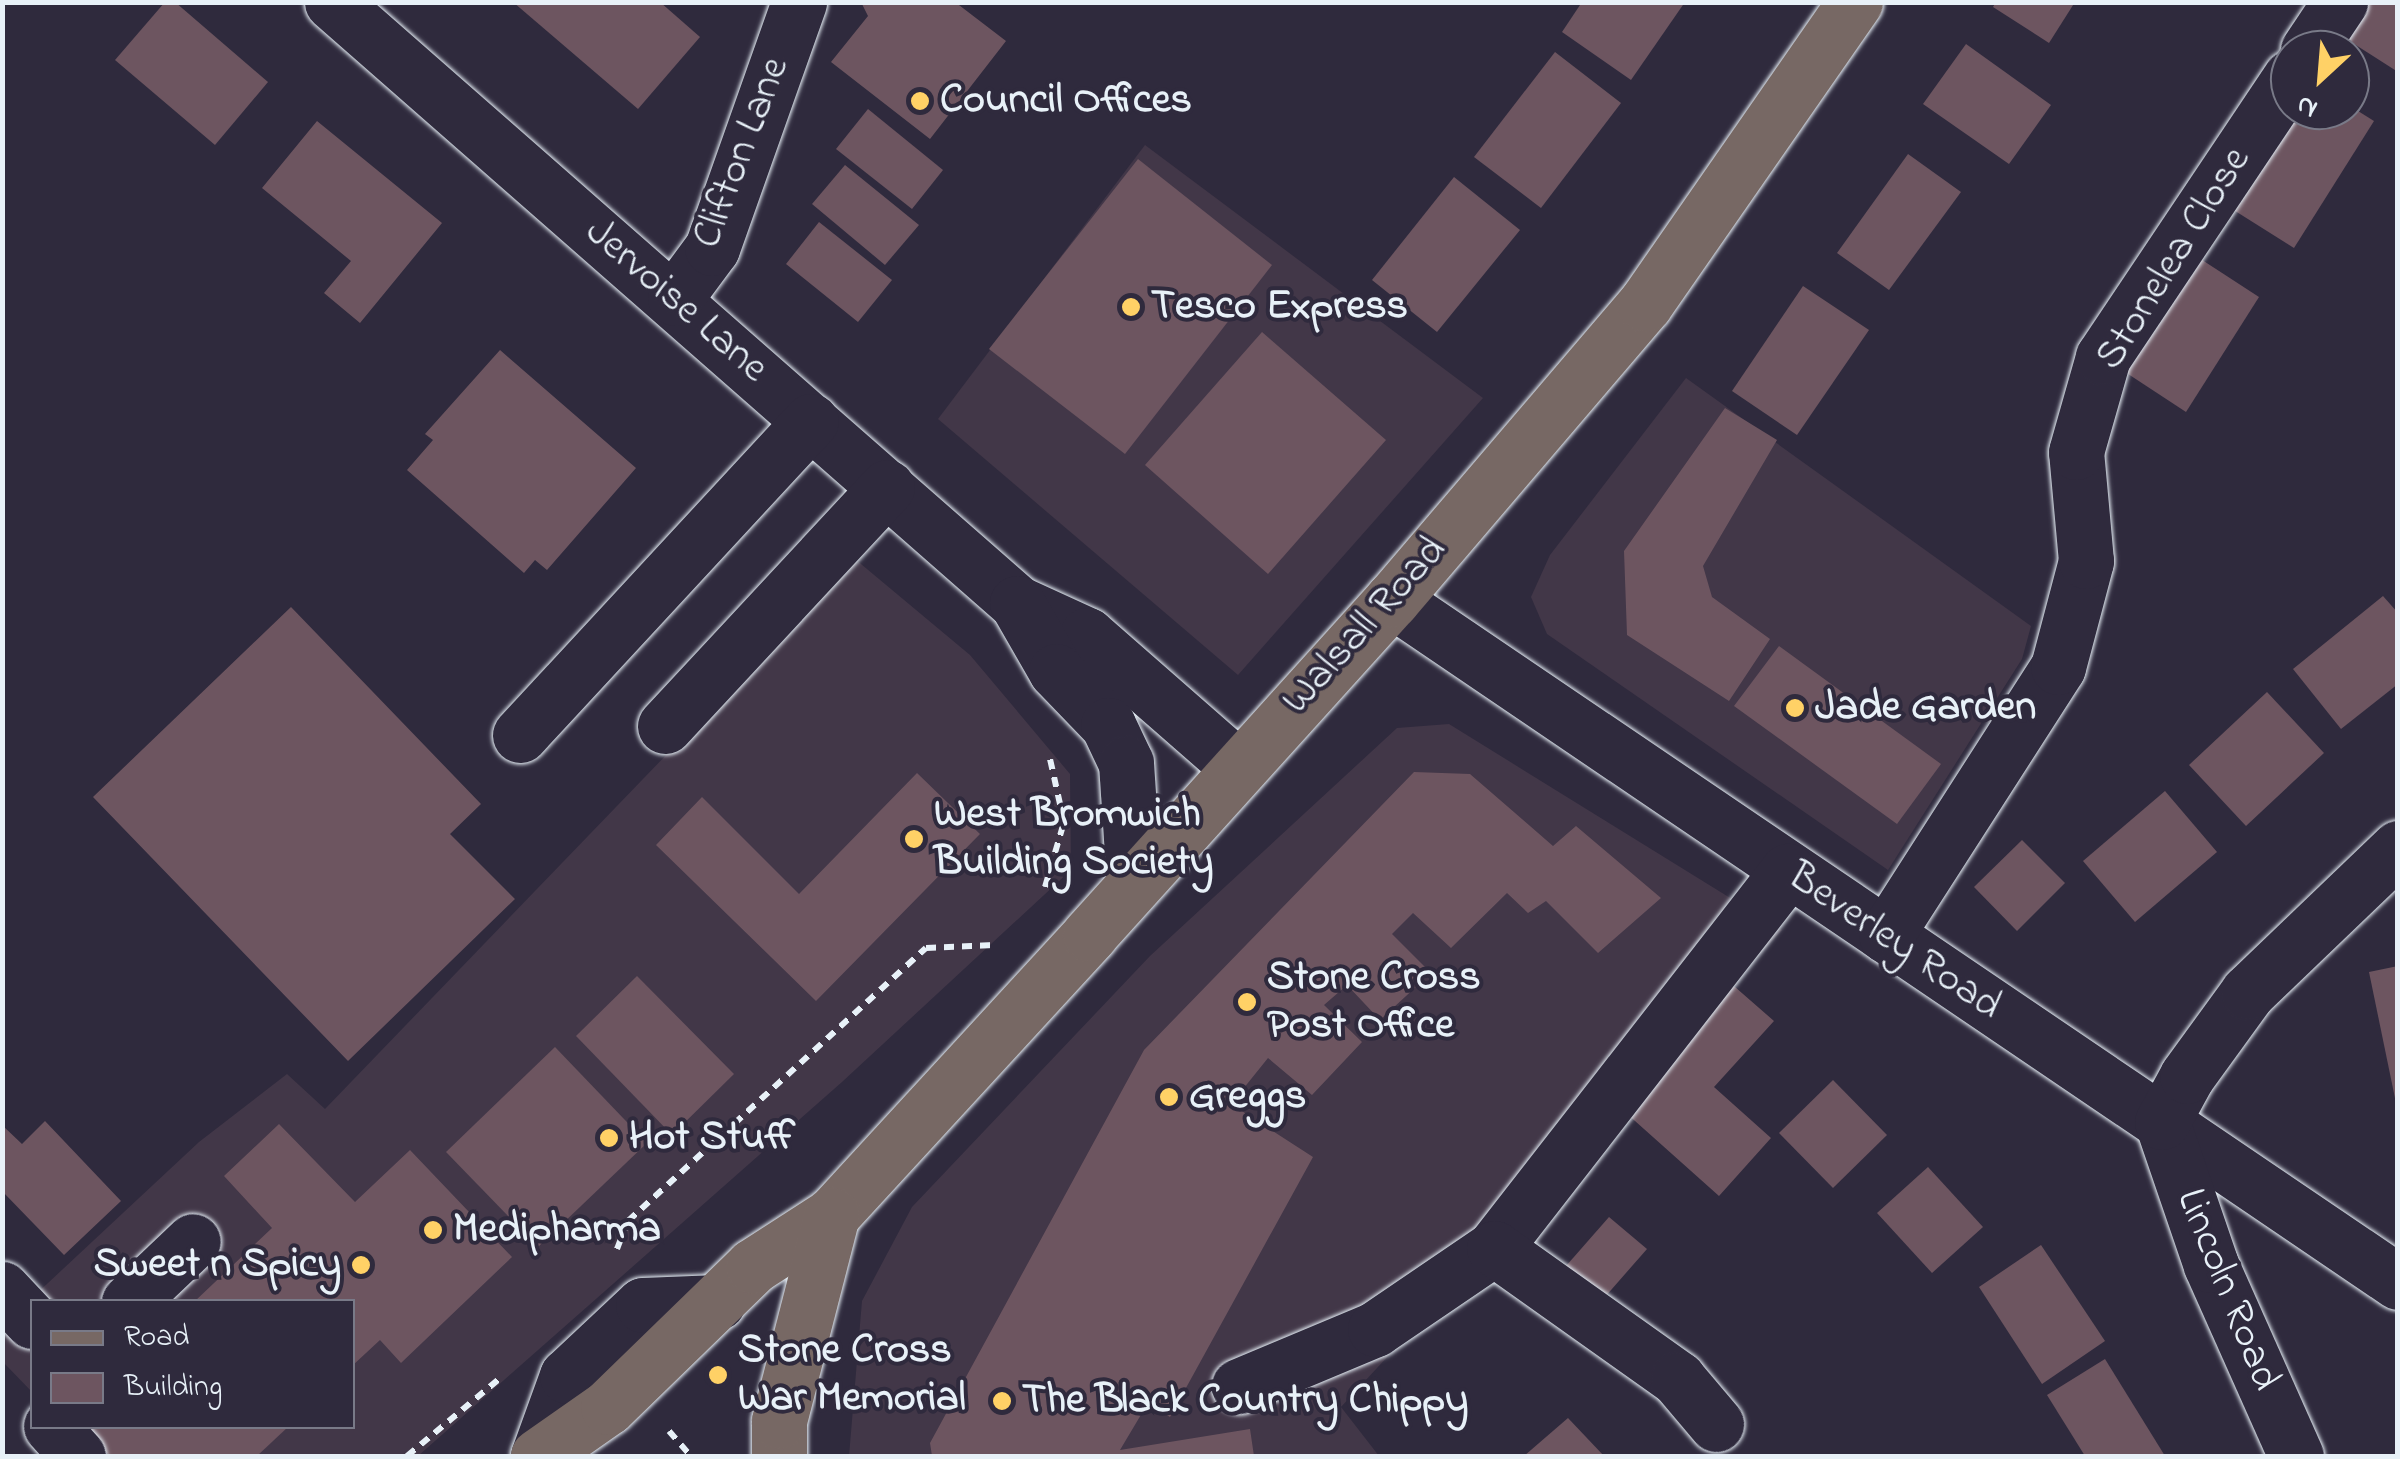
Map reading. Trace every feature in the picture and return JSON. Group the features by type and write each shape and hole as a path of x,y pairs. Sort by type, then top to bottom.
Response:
{"main road":[{"name":"Walsall Road","path":"538,1456 608,1407 753,1266 832,1215 1392,600 1645,304 1855,2"},
{"name":"Walsall Road","path":"779,1456 780,1420 832,1215"}],"street":[{"name":"Jervoise Lane","path":"332,2 675,298 1017,603 1088,635 1238,767"},
{"name":"Clifton Lane","path":"675,298 712,248 799,2"},
{"path":"2321,30 2340,2"},
{"name":"Stonelea Close","path":"1886,935 2058,667 2086,561 2076,452 2103,356 2270,108"},
{"path":"520,736 811,420"},
{"path":"665,726 887,487"},
{"name":"Beverley Road","path":"1392,600 2398,1282"},
{"name":"Jervoise Lane","path":"1017,603 1056,671 1108,726 1126,762 1134,882"},
{"path":"2162,1122 2187,1076 2248,992 2398,848"},
{"path":"1239,1386 1375,1328 1494,1248 1788,871"},
{"name":"Lincoln Road","path":"2162,1122 2211,1264 2296,1456"},
{"path":"132,1299 194,1241"},
{"path":"1494,1248 1678,1379 1716,1424"},
{"path":"2,1289 30,1319"},
{"path":"54,1429 78,1456"}],"path":[{"path":"1042,748 1052,764 1064,822 1044,891"},
{"path":"609,1268 628,1221 926,948 992,946 1005,932"},
{"path":"407,1456 506,1374"}],"shaded area":[{"path":"1145,145 1483,398 1238,675 938,419"},
{"path":"1686,378 2031,626 2022,659 1888,870 1547,634 1531,597 1550,555"},
{"path":"855,559 970,655 1070,774 1071,870 842,1082 418,1456 96,1456 68,1429 355,1429 355,1299 31,1299 199,1142 287,1074 325,1109"},
{"path":"1449,724 1782,930 1341,1407 1379,1456 849,1456 862,1301 912,1207 1150,956 1397,728"},
{"path":"30,1300 30,1390 3,1362 3,1325"}],"building":[{"path":"165,2 175,2 268,82 215,145 115,60"},
{"path":"513,2 660,2 700,37 638,109"},
{"name":"Council Offices","path":"861,2 955,2 1006,41 930,139 831,62 868,16"},
{"path":"1582,2 1685,2 1631,80 1562,32"},
{"path":"1996,2 2075,2 2049,43 1993,7"},
{"path":"2358,2 2398,2 2398,72 2370,54 2370,30 2339,30"},
{"path":"1966,44 2051,105 2009,164 1923,104"},
{"path":"1555,52 1621,103 1541,208 1474,157"},
{"path":"868,109 943,170 912,209 836,149"},
{"path":"317,121 442,223 360,323 324,293 351,261 262,188"},
{"path":"2281,130 2368,130 2294,248 2232,209"},
{"path":"1908,154 1961,192 1889,290 1837,253"},
{"name":"Tesco Express","path":"1138,159 1272,265 1125,454 989,349"},
{"path":"845,165 919,225 885,265 812,204"},
{"path":"1454,177 1520,230 1437,332 1372,280"},
{"path":"819,222 892,280 858,322 786,264"},
{"path":"2196,256 2259,297 2186,412 2122,370"},
{"path":"1803,286 1869,330 1797,435 1732,391"},
{"path":"1262,332 1386,440 1268,574 1145,465"},
{"path":"500,350 636,468 547,570 535,560 524,573 407,470 433,440 425,434"},
{"path":"1725,408 1777,440 1703,566 1712,597 1770,639 1729,701 1627,635 1624,551"},
{"path":"2383,596 2398,613 2398,684 2341,729 2293,669"},
{"path":"291,607 481,804 450,834 515,899 348,1061 93,797"},
{"path":"1779,646 1941,764 1897,824 1734,706"},
{"path":"2267,692 2324,753 2246,826 2189,765"},
{"path":"1414,772 1470,774 1553,846 1576,826 1661,898 1598,953 1546,901 1528,913 1507,893 1451,948 1413,913 1392,934 1431,973 1380,1020 1347,985 1324,1005 1362,1042 1312,1095 1268,1058 1231,1104 1313,1157 1170,1417 1148,1403 1120,1450 1250,1429 1254,1456 932,1456 930,1443 1144,1050"},
{"path":"917,773 980,834 816,1001 656,845 702,797 799,894"},
{"path":"2165,791 2217,852 2135,922 2083,861"},
{"path":"2022,840 2065,883 2017,931 1974,887"},
{"path":"2398,966 2398,1103 2396,1103 2369,972"},
{"path":"637,976 734,1074 672,1135 576,1036"},
{"path":"1727,980 1774,1021 1714,1087 1771,1138 1719,1196 1616,1104"},
{"path":"555,1047 647,1143 538,1247 446,1152"},
{"path":"1833,1080 1887,1135 1833,1188 1779,1133"},
{"path":"45,1121 121,1201 64,1255 2,1191 2,1125 22,1144"},
{"path":"279,1124 355,1202 410,1150 512,1257 401,1363 380,1340 355,1363 355,1299 197,1299 272,1228 224,1176"},
{"path":"1928,1167 1983,1227 1932,1273 1877,1213"},
{"path":"1609,1217 1647,1249 1597,1306 1559,1274"},
{"path":"2041,1245 2105,1341 2042,1384 1979,1287"},
{"path":"2105,1359 2165,1456 2085,1456 2047,1395"},
{"path":"1568,1418 1604,1456 1524,1456"},
{"path":"85,1429 286,1429 257,1456 110,1456"}],"place":[{"name":"Council Offices","path":"920,101"},
{"name":"Tesco Express","path":"1131,307"},
{"name":"Jade Garden","path":"1795,708"},
{"name":"West Bromwich Building Society","path":"914,839"},
{"name":"Stone Cross Post Office","path":"1247,1002"},
{"name":"Greggs","path":"1169,1097"},
{"name":"Hot Stuff","path":"609,1138"},
{"name":"Medipharma","path":"433,1230"},
{"name":"Sweet n Spicy","path":"361,1265"},
{"name":"Stone Cross War Memorial","path":"718,1375"},
{"name":"The Black Country Chippy","path":"1002,1401"}]}
